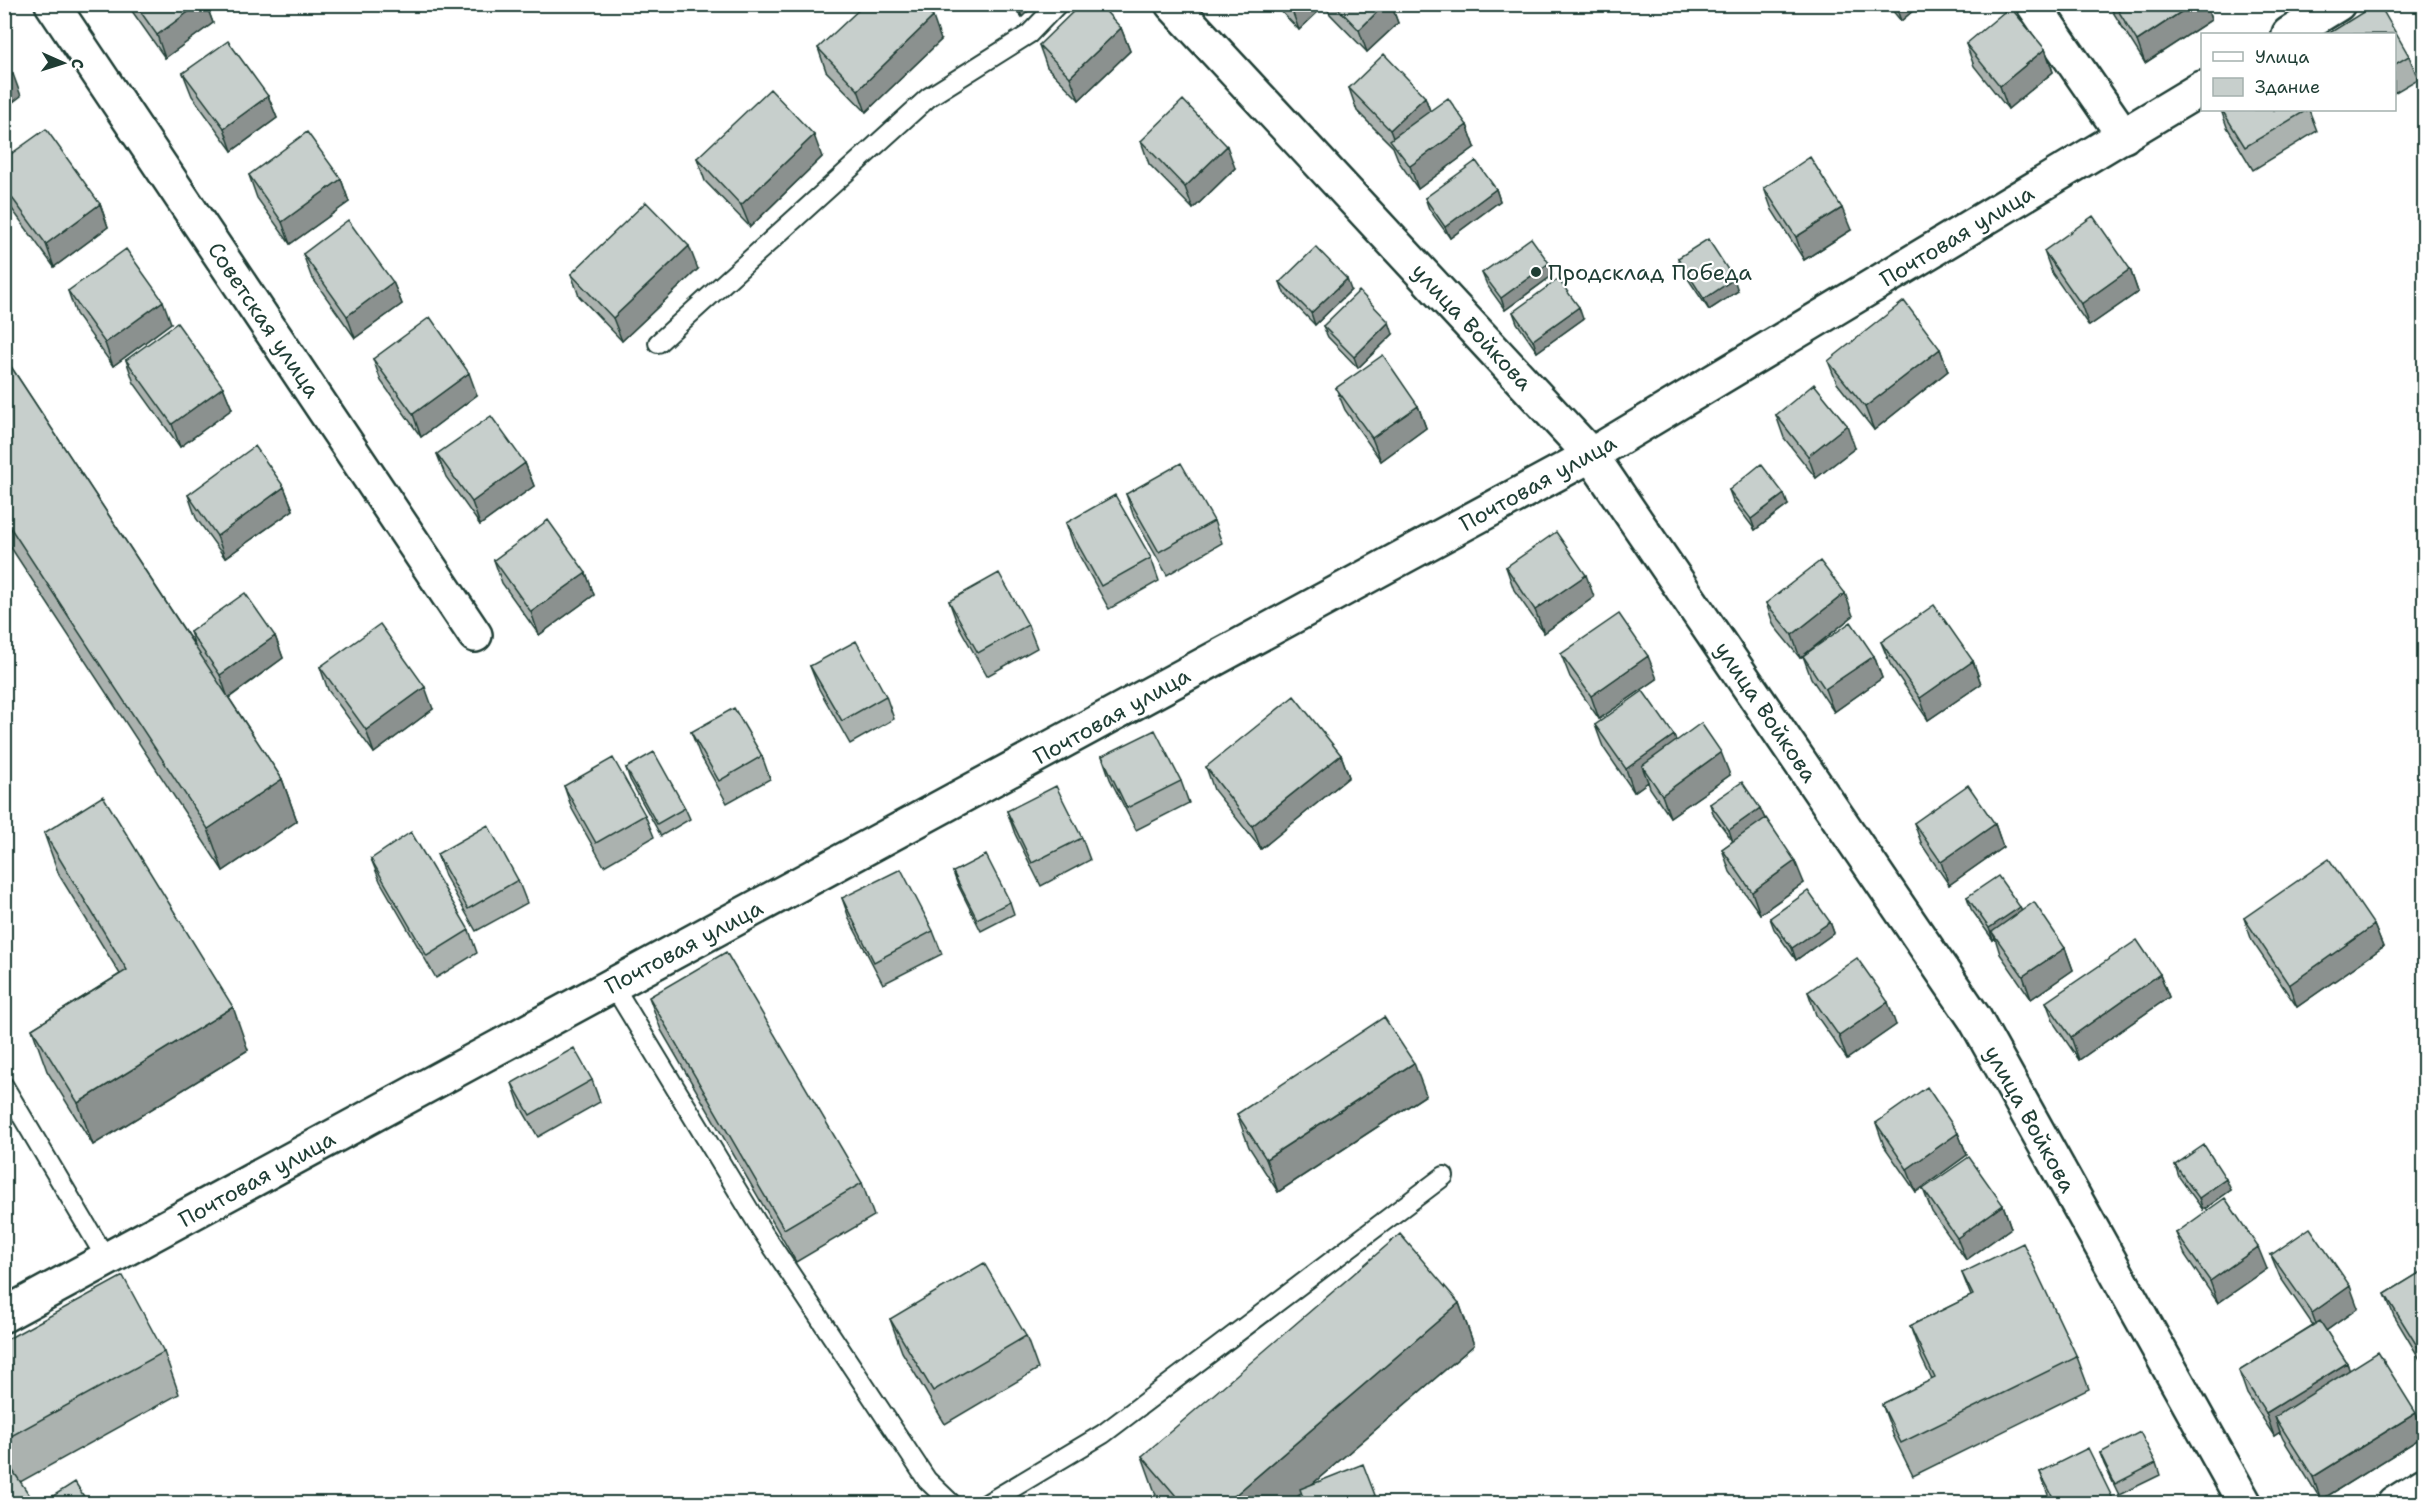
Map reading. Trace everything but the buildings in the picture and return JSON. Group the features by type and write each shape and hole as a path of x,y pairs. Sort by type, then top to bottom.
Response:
{"main road":[{"name":"Советская улица","path":"52,4 475,634"},
{"name":"улица Войкова","path":"1172,4 1591,455 1975,1019 2245,1503"},
{"path":"2033,4 2124,136"},
{"path":"2291,33 2338,4"},
{"name":"Почтовая улица","path":"4,1315 1591,455 2201,89"},
{"path":"2394,1503 2424,1485"}],"lane":[{"path":"658,343 929,96 1029,34 1058,4"},
{"path":"613,985 762,1231 927,1480 951,1503"},
{"path":"4,1086 107,1260"},
{"path":"986,1503 1103,1434 1444,1176"}],"place":[{"name":"Продсклад Победа","path":"1536,272"}]}
